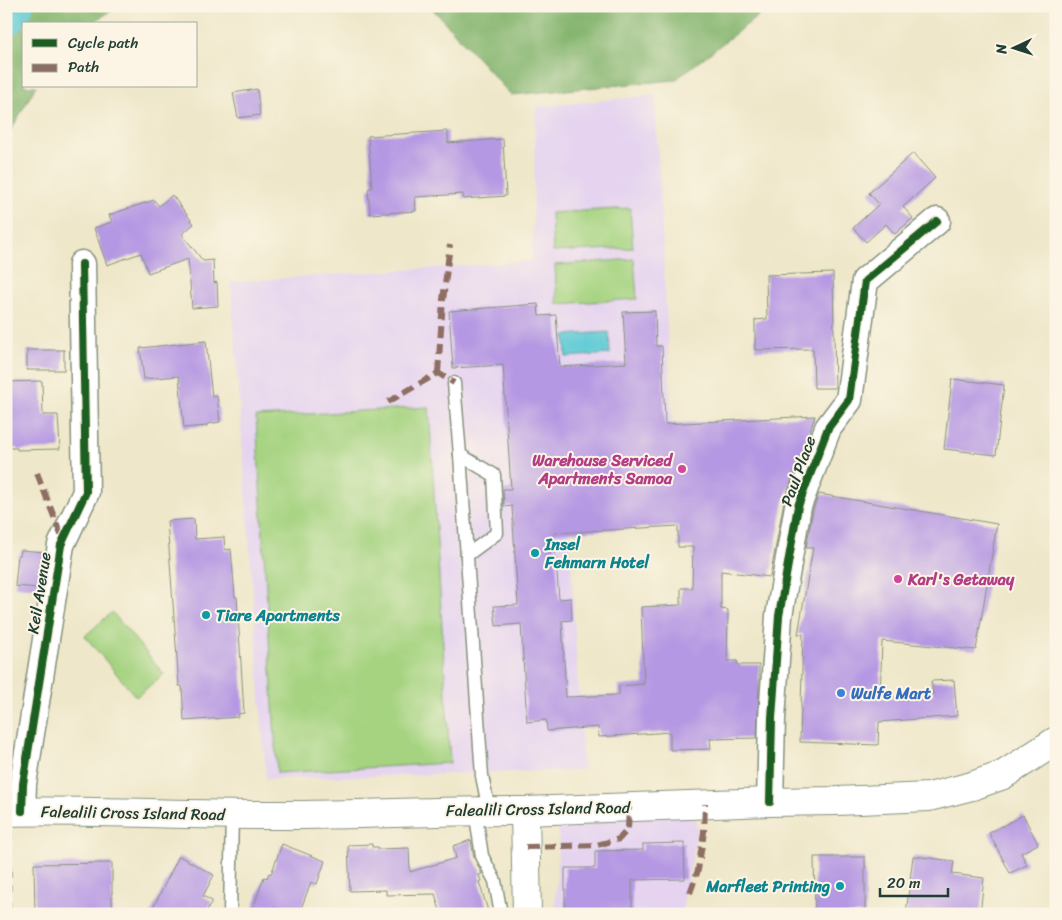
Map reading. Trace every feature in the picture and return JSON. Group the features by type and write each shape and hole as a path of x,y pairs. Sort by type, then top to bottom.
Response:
{"main road":[{"name":"Falealili Cross Island Road","path":"14,812 263,815 357,814 482,810 525,811 929,797 972,786 1003,775 1056,741"},
{"path":"525,811 527,914"}],"street":[{"name":"Paul Place","path":"770,802 772,718 779,616 798,506 828,428 849,400 865,282 937,221"},
{"name":"Keil Avenue","path":"14,812 23,784 61,545 86,492 82,264"}],"lane":[{"path":"454,383 482,776 482,856 496,881 501,914"},
{"path":"460,455 494,475 497,533 467,555"},
{"path":"230,914 232,814"}],"shaded area":[{"name":"Insel Fehmarn Hotel","path":"655,95 672,423 632,424 569,532 583,770 266,779 231,282 532,261 536,107"},
{"path":"693,815 698,829 681,914 555,914 559,827 568,816"}],"green space":[{"path":"6,6 119,6 93,22 22,22 22,88 35,88 6,139"},
{"path":"430,6 771,6 675,80 511,95"},
{"path":"630,208 633,248 553,252 551,213"},
{"path":"634,259 637,299 557,304 555,265"},
{"path":"429,407 450,763 277,773 256,417"},
{"path":"112,612 164,674 136,697 85,636"}],"water":[{"path":"609,332 610,354 566,357 565,335"}],"building":[{"path":"257,89 260,115 238,118 233,93"},
{"path":"448,131 448,143 503,139 506,196 463,199 463,194 415,197 416,211 370,214 368,189 372,188 368,136"},
{"path":"913,153 935,178 903,207 913,218 895,234 886,224 866,242 853,228 879,204 869,193"},
{"path":"172,195 194,224 182,234 203,261 213,260 214,283 217,282 218,306 192,308 188,259 148,273 141,253 107,265 94,228 112,222 109,215 154,200 159,206"},
{"path":"833,273 835,388 814,388 813,349 755,350 755,320 767,319 766,275"},
{"path":"538,304 539,316 556,315 560,367 626,363 623,312 655,311 656,346 662,346 665,424 815,416 784,501 770,577 721,571 721,609 728,610 727,661 737,661 738,665 759,665 757,738 710,739 711,749 670,750 670,732 599,737 598,727 547,731 546,720 527,722 521,624 496,626 494,606 518,605 512,506 504,507 503,489 511,489 503,365 453,368 449,311","holes":["678,526 678,547 693,547 692,588 681,588 681,605 641,607 644,684 619,686 619,695 566,697 562,621 572,620 571,598 559,599 554,533"]},
{"path":"206,341 212,397 217,396 220,422 207,424 207,426 184,428 179,376 144,379 140,348"},
{"path":"27,350 64,350 64,370 27,370"},
{"path":"952,379 1004,385 996,455 944,449"},
{"path":"42,381 43,415 58,415 60,449 17,450 17,448 6,448 6,382"},
{"name":"Karl's Getaway","path":"819,494 997,524 976,650 882,641 880,698 933,694 931,681 954,680 957,716 879,722 878,745 800,742 803,634 798,634 813,548 806,548 813,510"},
{"name":"Tiare Apartments","path":"194,519 195,539 224,537 225,550 231,549 235,597 237,597 244,713 238,714 238,717 184,721 182,686 179,686 167,521"},
{"path":"21,550 45,552 39,588 15,586 18,555 20,555"},
{"path":"1023,815 1038,844 1021,853 1027,865 1010,873 989,833"},
{"path":"471,840 474,858 482,874 479,875 481,881 479,882 489,914 441,914 435,894 386,895 386,890 350,891 348,845 372,844 372,847 378,847 378,849 409,848 410,872 456,858 453,846"},
{"path":"684,843 685,879 632,880 632,914 565,914 565,868 595,868 595,851 643,850 643,844"},
{"path":"282,844 325,861 317,884 311,882 299,914 293,914 274,907 271,914 251,914 264,877 267,878 269,873 271,874"},
{"path":"179,856 214,875 203,896 212,901 205,914 150,914"},
{"path":"913,856 954,861 952,874 984,878 980,914 906,914"},
{"name":"Marfleet Printing","path":"814,857 865,857 865,914 815,914"},
{"path":"112,863 112,914 35,914 34,864"}],"waterway":[{"path":"6,16 13,6"},
{"path":"11,10 15,6"}],"marked path":[{"path":"438,373 443,300 450,245"},
{"path":"388,402 438,373 454,383"},
{"path":"37,473 63,540"},
{"path":"690,893 698,870 704,832 705,804"},
{"path":"526,847 597,845 619,839 628,829 629,807"},
{"path":"8,914 10,812"}],"cycle path":[{"path":"770,802 772,718 779,616 798,506 828,428 849,400 865,281 937,221"},
{"path":"22,811 23,784 61,545 86,492 82,264"}],"place":[{"name":"Warehouse Serviced Apartments Samoa","path":"682,469"},
{"name":"Insel Fehmarn Hotel","path":"535,553"},
{"name":"Karl's Getaway","path":"898,579"},
{"name":"Tiare Apartments","path":"206,615"},
{"name":"Wulfe Mart","path":"841,693"},
{"name":"Marfleet Printing","path":"840,886"}]}
